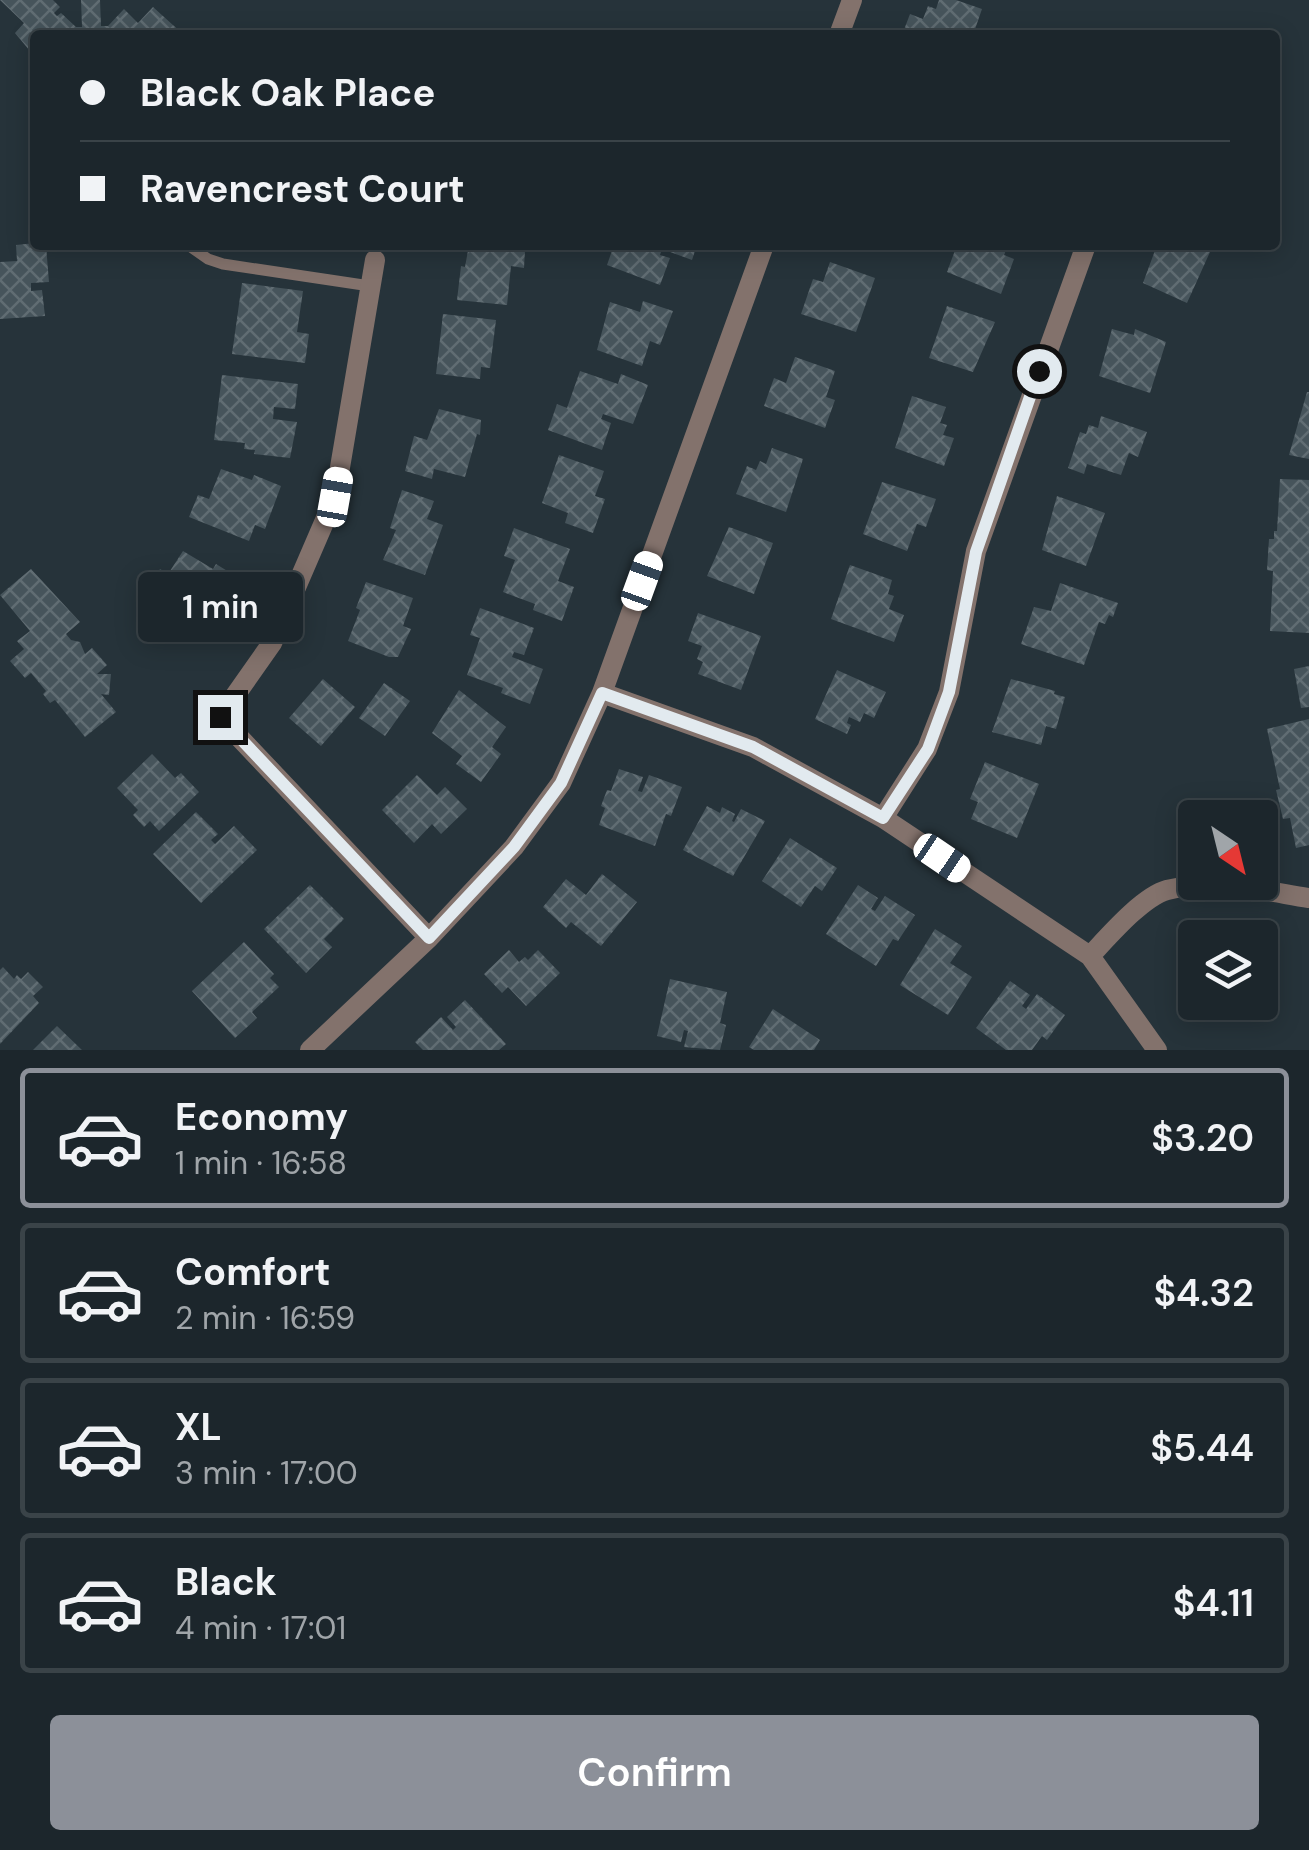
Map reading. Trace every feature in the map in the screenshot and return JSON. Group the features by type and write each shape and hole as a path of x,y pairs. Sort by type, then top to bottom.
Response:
{"street":[{"path":"841,30 852,0"},
{"path":"310,1050 429,938 514,847 561,783 602,693 762,250"},
{"path":"883,818 928,749 949,692 976,552 1084,250"},
{"path":"375,260 335,497 272,643 220,717 429,938"},
{"path":"602,693 753,747 883,818 1090,956 1158,1050"},
{"path":"1090,956 1128,916 1165,890 1223,885 1309,898"}],"lane":[{"path":"195,250 222,264 370,286"}],"building":[{"path":"0,0 53,0 60,7 54,13 61,13 76,27 82,27 81,0 100,0 101,26 108,26 124,9 138,23 153,7 178,30 30,30 30,51 15,33 24,23"},
{"path":"939,0 956,0 982,9 975,30 904,30 910,14 923,19 928,6 936,9"},
{"path":"30,244 30,250 46,250 49,282 31,283 31,291 42,290 45,316 0,319 0,262 17,261 16,245"},
{"path":"468,250 525,251 524,268 511,266 507,305 457,300 461,266 465,267"},
{"path":"612,250 662,250 660,255 670,258 660,285 607,265"},
{"path":"665,250 695,250 692,260"},
{"path":"955,250 1006,250 1004,255 1014,259 1001,294 947,272"},
{"path":"1155,250 1210,252 1187,303 1143,283"},
{"path":"830,262 875,278 856,332 801,314 813,279 823,282"},
{"path":"242,283 303,291 297,332 309,334 305,363 232,354"},
{"path":"643,301 673,311 660,345 650,341 642,366 597,350 610,302 640,312"},
{"path":"947,306 995,322 973,372 929,358"},
{"path":"443,314 496,320 490,368 481,367 480,379 436,374"},
{"path":"1112,329 1134,335 1135,329 1166,342 1150,393 1099,376"},
{"path":"795,357 835,371 826,397 835,400 825,428 764,406 774,378 786,383"},
{"path":"580,371 618,384 621,374 648,385 633,424 603,414 601,419 611,423 602,450 548,430 557,404 567,408"},
{"path":"222,375 298,384 295,409 274,407 273,419 297,422 290,458 254,454 255,450 244,449 245,443 214,440"},
{"path":"1309,392 1309,459 1289,455"},
{"path":"912,396 946,407 940,423 947,425 943,435 954,438 944,466 895,448"},
{"path":"439,409 481,420 480,435 477,434 465,477 434,469 432,479 405,471 414,436 427,440"},
{"path":"1101,416 1147,432 1138,457 1129,453 1121,475 1087,464 1084,474 1068,468 1080,432 1086,434 1089,425 1098,428"},
{"path":"772,448 803,459 786,512 736,494 747,466 756,470 760,461 766,464"},
{"path":"559,455 604,471 595,496 605,499 593,533 565,523 568,513 542,503"},
{"path":"221,469 252,480 254,475 281,486 265,529 255,525 249,541 189,517 198,495 209,499"},
{"path":"1280,479 1309,480 1309,633 1270,631 1273,571 1267,570 1269,539 1274,539 1277,531"},
{"path":"882,482 936,499 926,527 917,524 907,551 863,534"},
{"path":"402,490 434,501 427,519 443,525 425,575 383,560 396,530 390,528"},
{"path":"1057,496 1105,513 1086,566 1042,550"},
{"path":"729,527 773,543 754,594 707,576"},
{"path":"514,528 570,549 558,581 574,587 562,621 533,610 535,604 503,592 515,560 504,556"},
{"path":"183,551 242,580 218,619 206,612 196,622 172,608 166,610 146,594 160,569 168,574"},
{"path":"850,565 892,580 888,594 894,596 889,609 904,615 894,642 831,619"},
{"path":"31,569 80,622 66,634 80,642 85,654 92,648 107,665 97,674 111,674 109,695 101,694 116,712 85,737 55,700 50,703 43,694 46,691 31,673 25,678 10,661 24,649 17,641 30,631 0,595"},
{"path":"366,582 413,598 403,626 411,629 398,657 348,641"},
{"path":"1060,583 1118,603 1113,617 1109,615 1105,624 1099,622 1084,665 1021,644 1034,607 1051,611"},
{"path":"480,608 534,628 524,655 514,652 512,657 543,669 530,704 501,693 503,688 467,675 480,638 470,635"},
{"path":"698,613 761,636 741,690 698,674 703,662 697,659 702,646 688,641"},
{"path":"1309,666 1309,707 1301,708 1294,669"},
{"path":"837,670 886,692 874,718 864,713 860,722 849,717 847,734 815,719"},
{"path":"323,679 355,707 321,746 289,718"},
{"path":"1011,679 1065,697 1056,729 1046,726 1041,745 992,732"},
{"path":"384,683 410,701 385,736 359,718"},
{"path":"459,690 506,727 492,747 501,754 481,782 456,764 462,756 432,733"},
{"path":"1309,719 1309,845 1296,848 1290,818 1283,819 1267,729"},
{"path":"152,754 175,778 181,773 199,792 159,831 150,821 144,827 133,815 138,810 117,788"},
{"path":"985,762 1039,784 1017,838 971,819 978,802 970,799"},
{"path":"619,769 643,777 638,791 642,792 649,775 682,787 671,816 666,814 655,846 599,825 605,808 601,806"},
{"path":"417,775 437,795 445,787 467,809 441,834 432,824 414,843 382,810"},
{"path":"707,806 720,813 722,807 735,814 734,822 741,809 765,821 733,876 683,850"},
{"path":"196,812 218,834 211,840 215,844 234,826 257,850 201,903 153,854"},
{"path":"790,838 837,868 822,891 815,886 801,907 762,881"},
{"path":"602,874 637,902 601,946 571,922 566,928 543,907 566,879 586,895"},
{"path":"310,885 344,919 324,939 332,947 306,973 264,929"},
{"path":"858,885 878,898 871,909 875,911 885,896 915,915 876,966 826,934"},
{"path":"935,929 962,946 950,963 972,977 948,1015 900,985"},
{"path":"244,942 274,974 270,978 279,987 252,1012 257,1018 235,1038 192,991"},
{"path":"509,950 519,962 525,957 528,960 538,950 560,973 526,1006 508,987 502,993 484,974"},
{"path":"3,967 14,979 17,975 21,979 28,972 43,987 33,996 39,1003 0,1044 0,970"},
{"path":"670,979 727,992 720,1023 726,1025 720,1050 684,1047 688,1031 684,1030 681,1042 657,1036"},
{"path":"1010,981 1030,995 1022,1006 1026,1009 1037,994 1065,1015 1047,1040 1042,1036 1032,1050 1006,1050 976,1028"},
{"path":"465,1000 506,1044 499,1050 423,1050 415,1042 441,1017 453,1030 456,1027 447,1017"},
{"path":"773,1009 820,1040 814,1050 749,1047"},
{"path":"57,1026 82,1050 33,1050"}],"route":[{"path":"220,717 429,938 514,847 561,783 602,693 753,747 883,818 928,749 949,692 976,552 1039,371"}]}
